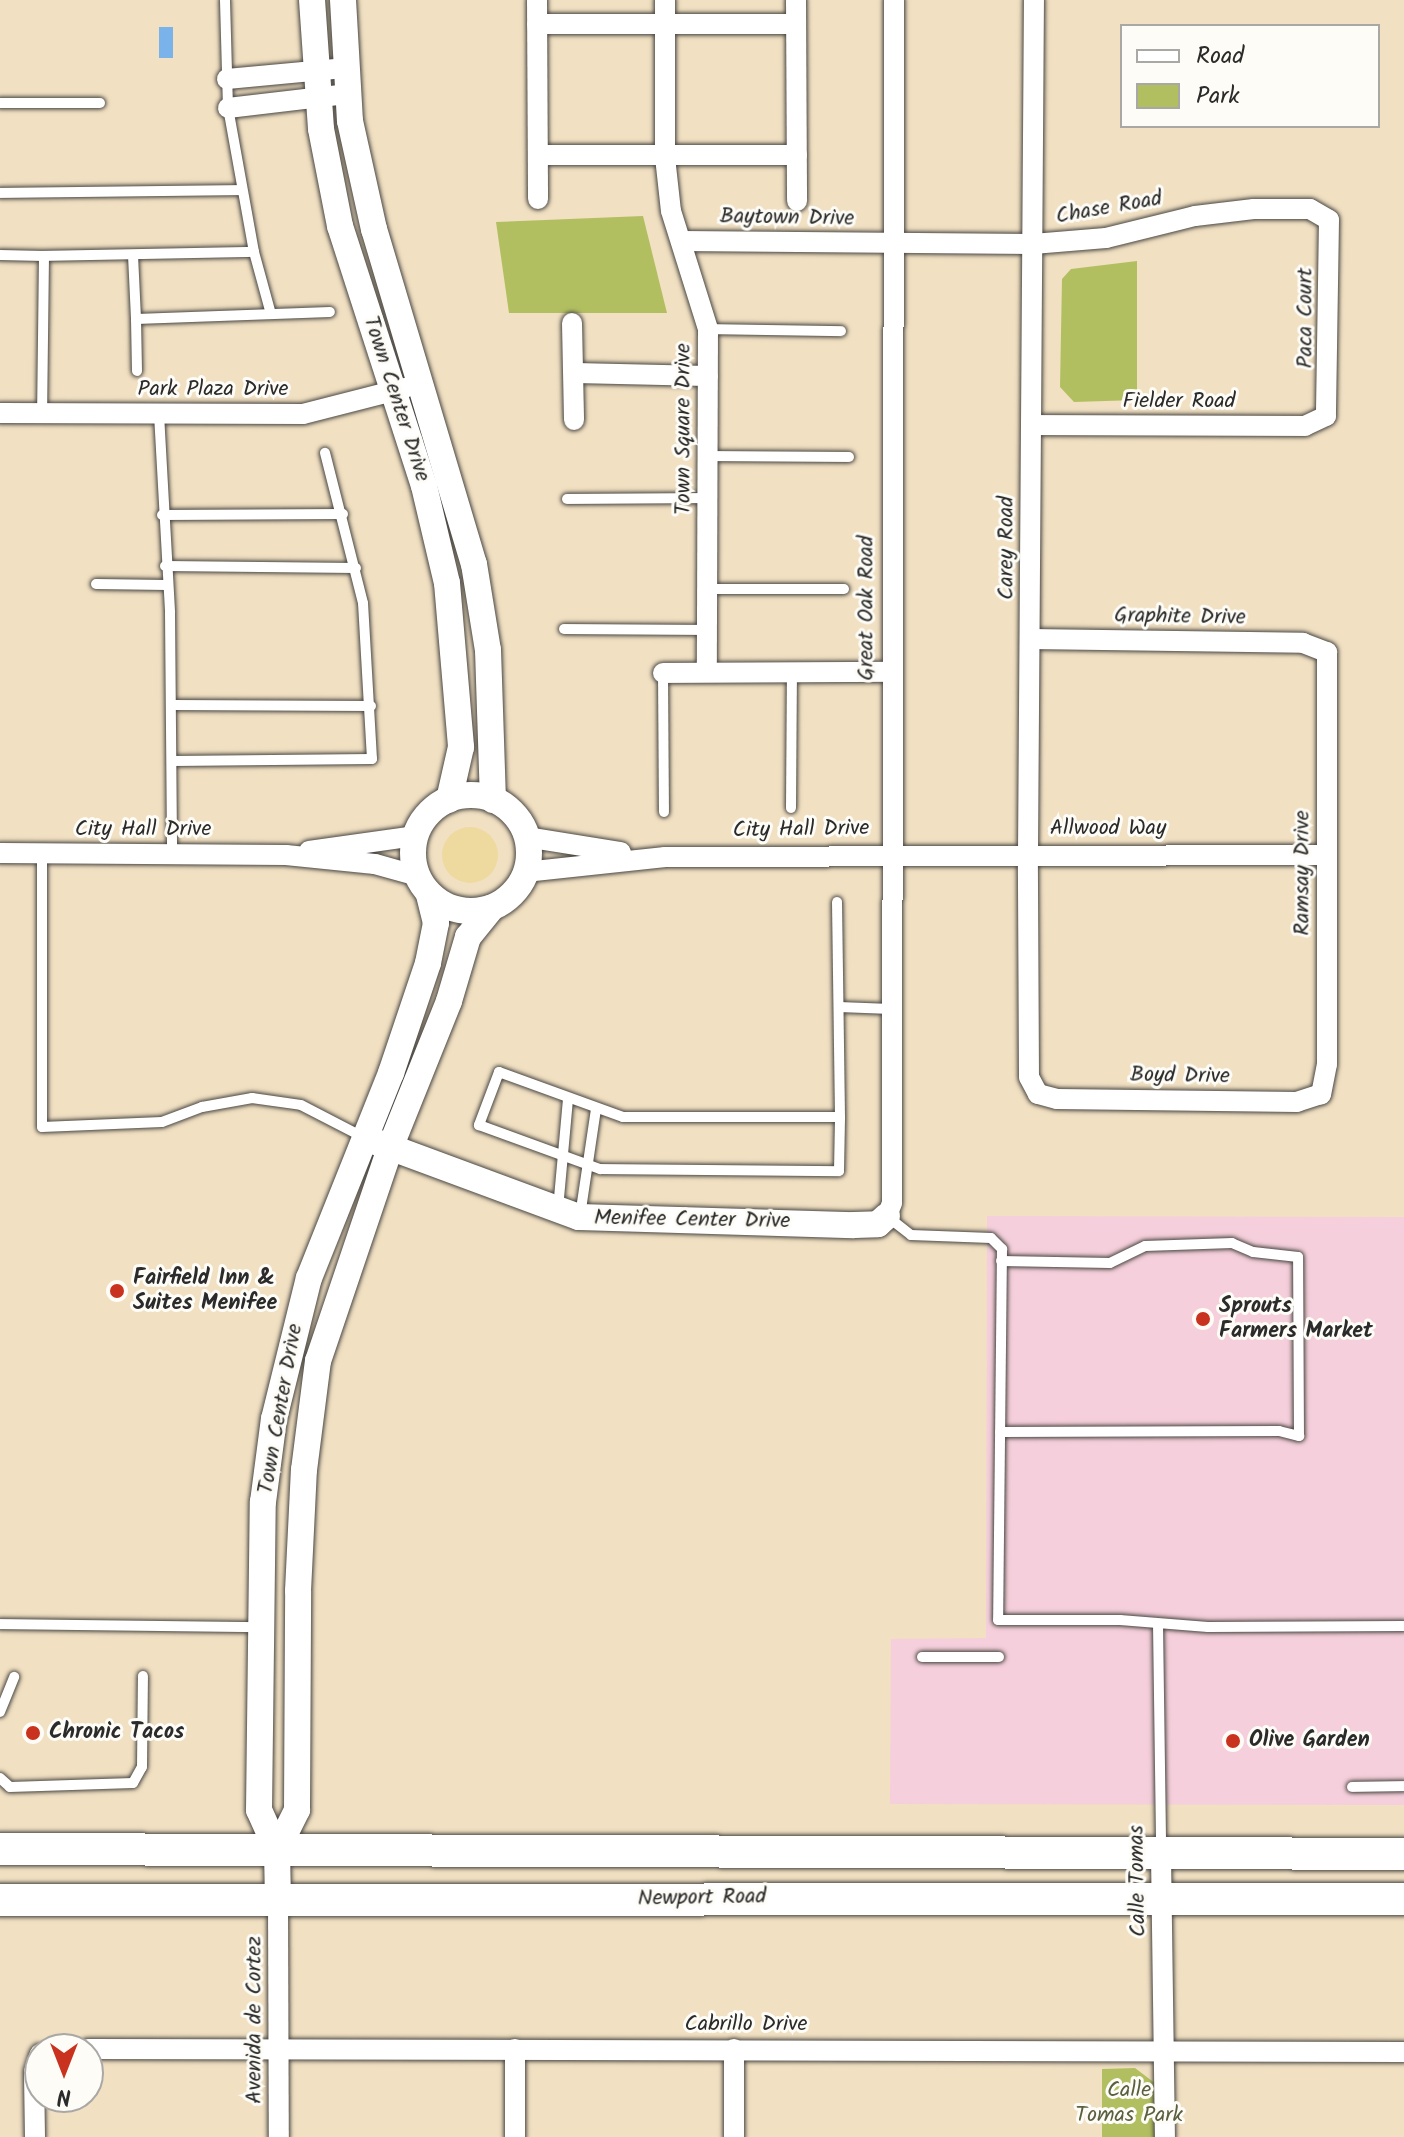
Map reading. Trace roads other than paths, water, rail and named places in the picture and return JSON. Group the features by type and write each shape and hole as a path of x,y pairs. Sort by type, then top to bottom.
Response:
{"main road":[{"name":"Newport Road","path":"0,1849 1404,1854"},
{"name":"Newport Road","path":"0,1900 1404,1899"}],"street":[{"name":"Town Center Drive","path":"312,0 316,84 340,226 394,391 447,583 461,747 449,800"},
{"name":"Town Center Drive","path":"343,0 347,81 374,229 474,564 488,650 493,800"},
{"path":"537,0 538,199"},
{"name":"Town Square Drive","path":"665,0 665,157 671,211 708,329 707,672"},
{"path":"796,0 797,201"},
{"name":"Great Oak Road","path":"887,1216 892,1203 890,853 894,0"},
{"name":"Carey Road","path":"1034,0 1028,853 1029,1077 1038,1094"},
{"path":"537,24 796,24"},
{"path":"227,79 316,84 347,81"},
{"path":"228,108 316,84"},
{"path":"538,155 797,155"},
{"name":"Chase Road","path":"893,244 1033,244 1106,238 1195,216 1254,209 1310,209 1329,220"},
{"name":"Paca Court","path":"1326,416 1329,220"},
{"name":"Baytown Drive","path":"681,241 893,244"},
{"path":"572,323 574,420"},
{"path":"574,373 708,376"},
{"name":"Park Plaza Drive","path":"0,413 303,414 422,384"},
{"name":"Fielder Road","path":"1031,425 1305,426 1326,416"},
{"name":"Graphite Drive","path":"1030,639 1303,643 1327,652"},
{"name":"Ramsay Drive","path":"1321,1094 1327,1064 1327,652"},
{"path":"663,673 891,672"},
{"path":"416,836 428,815 449,800 475,796 493,800 513,815 526,837 525,872"},
{"name":"Town Center Drive","path":"278,1902 277,1850 259,1810 263,1502 276,1412 309,1278 365,1138 428,963 436,923 424,885 416,836"},
{"name":"City Hall Drive","path":"286,855 416,836"},
{"name":"City Hall Drive","path":"526,837 548,844 665,857"},
{"name":"City Hall Drive","path":"0,853 286,855 375,864 424,885"},
{"name":"Allwood Way","path":"890,853 1326,855"},
{"name":"City Hall Drive","path":"525,872 665,857 890,853"},
{"name":"Town Center Drive","path":"277,1850 297,1810 298,1591 304,1470 318,1361 390,1148 449,1001 468,937 492,907 510,895 525,872"},
{"path":"424,885 459,910 492,907"},
{"name":"Boyd Drive","path":"1038,1094 1057,1099 1297,1102 1321,1094"},
{"name":"Menifee Center Drive","path":"365,1138 569,1214 854,1225 878,1224 887,1216"},
{"path":"276,1412 294,1433 282,1554 298,1591"},
{"name":"Calle Tomas","path":"1161,1855 1165,2137"},
{"name":"Avenida de Cortez","path":"278,1902 279,2137"},
{"name":"Cabrillo Drive","path":"104,2049 1404,2052"},
{"path":"515,2049 515,2137"},
{"path":"734,2049 734,2137"},
{"path":"35,2113 35,2137"}],"lane":[{"path":"225,0 228,108 254,252 271,314"},
{"path":"0,103 100,103"},
{"path":"0,193 242,190"},
{"path":"0,255 254,252"},
{"path":"133,255 137,371"},
{"path":"42,413 44,256"},
{"path":"136,319 330,312"},
{"path":"708,329 841,331"},
{"path":"159,414 172,705 172,854"},
{"path":"173,761 372,759 369,651 356,568 325,453"},
{"path":"708,456 849,457"},
{"path":"567,499 708,498"},
{"path":"162,515 343,514"},
{"path":"165,566 356,568"},
{"path":"96,584 167,585"},
{"path":"707,589 844,589"},
{"path":"564,629 707,630"},
{"path":"791,808 792,672"},
{"path":"663,673 664,812"},
{"path":"172,705 371,706"},
{"path":"42,854 42,1127 162,1122 202,1107 252,1098 301,1105 365,1138"},
{"path":"837,902 840,1117 839,1171 600,1169 479,1125 499,1072 568,1100 623,1117 840,1117"},
{"path":"839,1007 891,1009"},
{"path":"568,1100 565,1156 569,1214"},
{"path":"569,1214 589,1165 596,1109"},
{"path":"887,1216 911,1235 991,1238 1002,1249 998,1620 1404,1626"},
{"path":"1000,1432 1279,1431 1299,1436 1298,1257 1253,1252 1232,1243 1145,1246 1110,1263 1001,1261"},
{"path":"0,1624 259,1627"},
{"name":"Calle Tomas","path":"1158,1624 1161,1855"},
{"path":"922,1657 999,1657"},
{"path":"0,1778 10,1787 133,1783 142,1767 143,1676"},
{"path":"0,1712 14,1677"},
{"path":"1352,1787 1404,1786"}],"water":[{"path":"159,27 173,27 173,58 159,58"}],"place":[{"name":"Fairfield Inn & Suites Menifee","path":"117,1291"},
{"name":"Sprouts Farmers Market","path":"1203,1319"},
{"name":"Chronic Tacos","path":"33,1733"},
{"name":"Olive Garden","path":"1233,1741"}],"park label":[{"name":"Calle Tomas Park","path":"1129,2102"}]}
